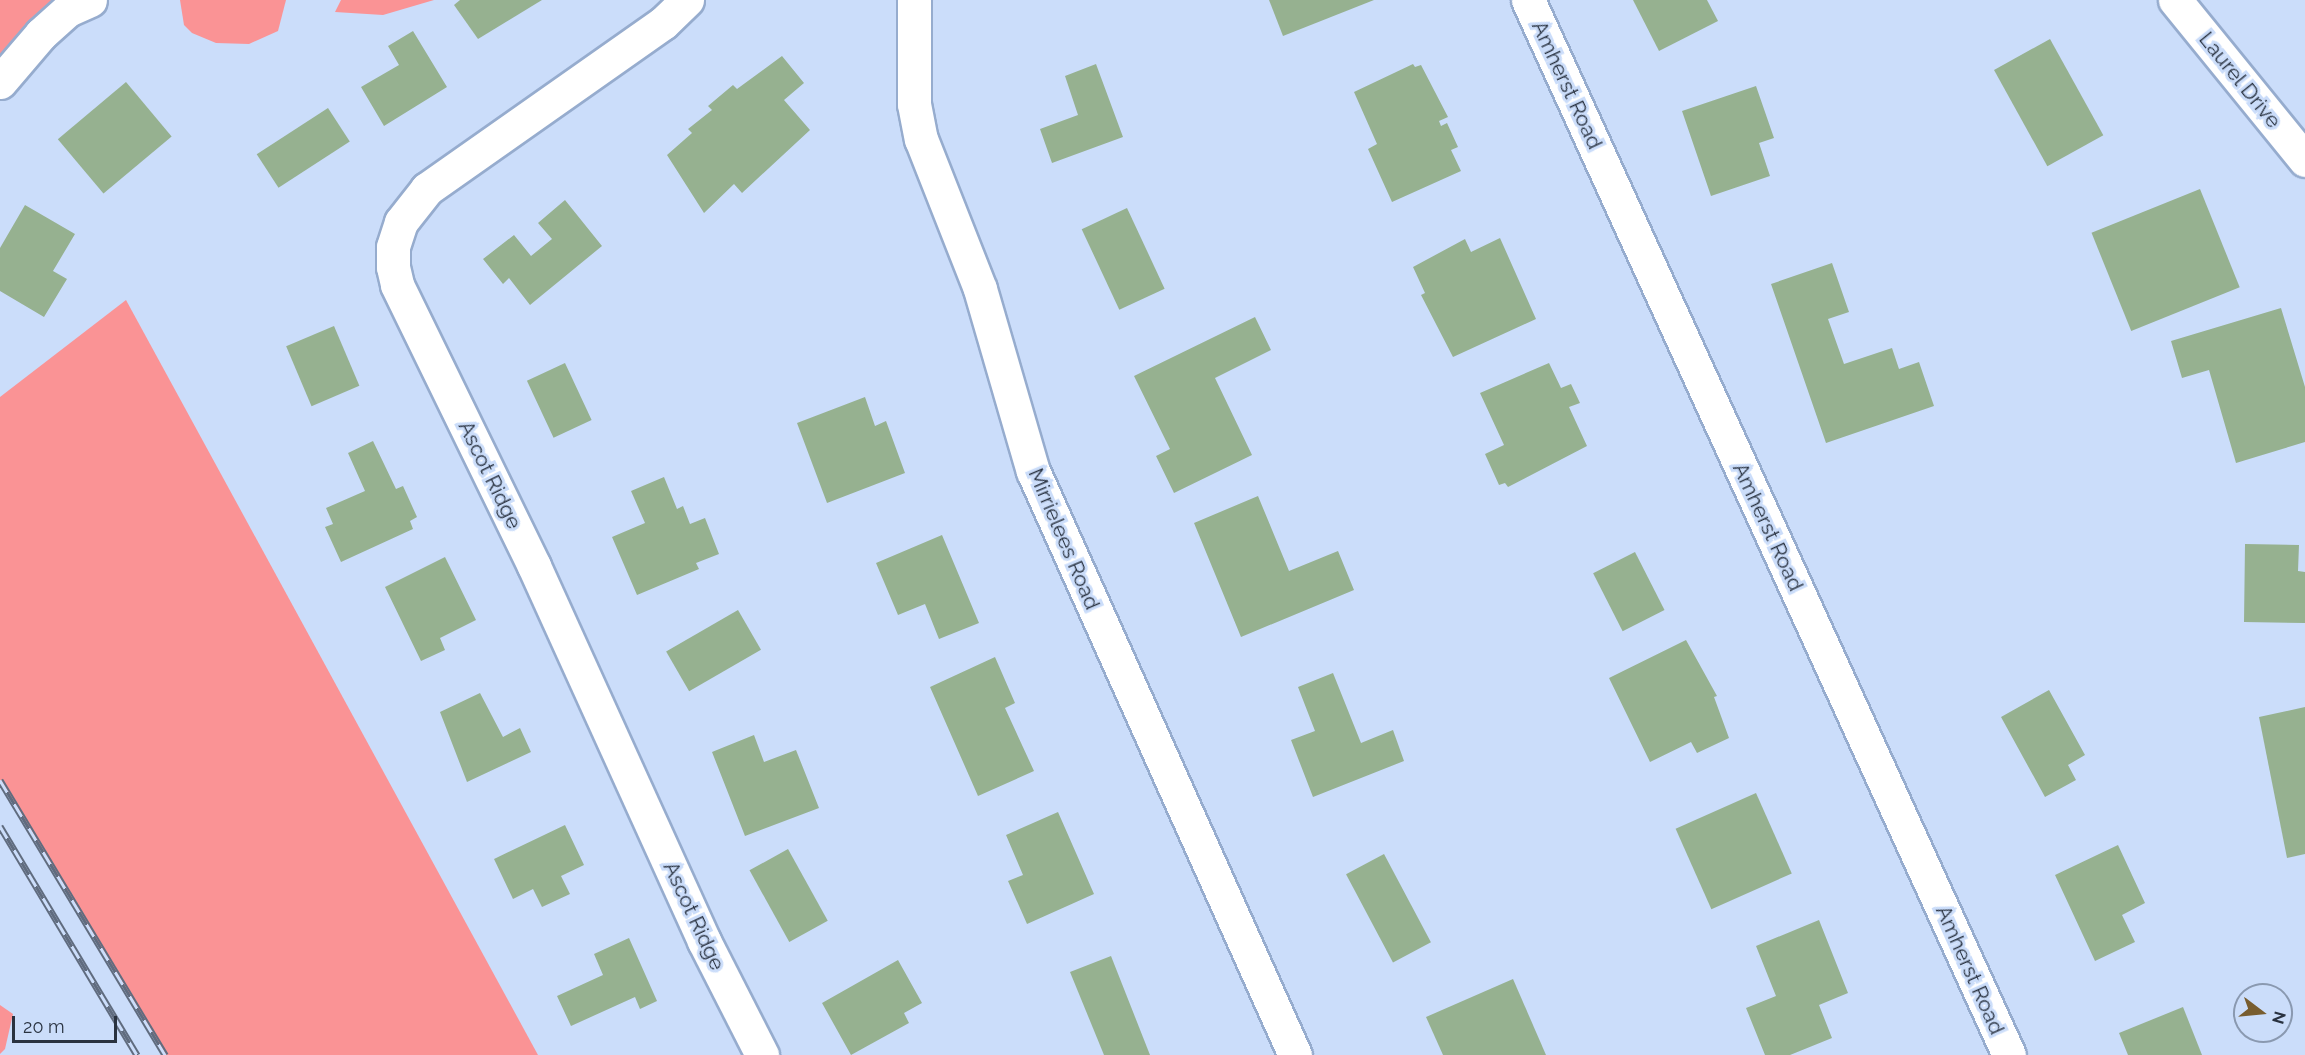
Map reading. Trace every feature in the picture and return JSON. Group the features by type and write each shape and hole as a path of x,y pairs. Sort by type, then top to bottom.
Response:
{"street":[{"path":"0,82 41,34 68,10 90,0"},
{"name":"Ascot Ridge","path":"687,0 663,23 427,189 401,222 393,247 393,267 397,285 534,566 704,941 762,1055"},
{"name":"Mirrielees Road","path":"914,0 914,104 921,139 980,290 1034,471 1295,1055"},
{"name":"Amherst Road","path":"1528,0 2009,1055"},
{"name":"Laurel Drive","path":"2175,0 2305,160"}],"shaded area":[{"path":"0,0 59,0 0,82"},
{"path":"180,0 286,0 278,31 249,44 216,43 192,33 184,25"},
{"path":"341,0 434,0 383,15 335,12"},
{"path":"126,300 538,1055 165,1055 0,780 0,397"},
{"path":"0,1005 13,1014 5,1049 0,1054"}],"building":[{"path":"460,0 542,0 478,39 454,5"},
{"path":"1269,0 1374,0 1283,36"},
{"path":"1633,0 1707,0 1718,21 1659,51"},
{"path":"413,31 447,87 384,126 361,87 399,65 388,46"},
{"path":"2050,39 2103,135 2047,166 1994,70"},
{"path":"782,56 804,83 784,100 810,130 742,193 734,184 704,213 667,155 692,133 688,129 712,110 708,106 733,85 737,89"},
{"path":"1096,64 1123,137 1052,163 1040,129 1078,115 1065,76"},
{"path":"1413,64 1415,67 1421,65 1448,117 1439,121 1441,126 1447,123 1458,147 1451,150 1461,171 1392,202 1368,149 1377,144 1354,92"},
{"path":"126,82 172,136 103,194 58,139"},
{"path":"1756,86 1774,138 1759,143 1770,176 1711,196 1682,111"},
{"path":"328,108 350,142 278,188 257,154"},
{"path":"2200,189 2240,287 2131,331 2092,233"},
{"path":"565,200 602,246 530,305 509,278 503,284 483,259 514,235 531,256 552,239 538,223"},
{"path":"25,205 75,234 53,271 67,279 44,317 0,291 0,248"},
{"path":"1127,208 1165,289 1119,310 1082,229"},
{"path":"1500,238 1536,319 1453,357 1421,295 1425,293 1413,267 1465,239 1471,252"},
{"path":"1832,263 1849,312 1828,319 1844,364 1892,348 1899,369 1919,362 1934,406 1826,443 1771,284"},
{"path":"2281,308 2305,387 2305,442 2236,463 2209,370 2182,378 2171,341"},
{"path":"1255,317 1271,350 1215,378 1252,455 1174,493 1156,456 1170,449 1134,376"},
{"path":"334,326 359,386 312,406 286,346"},
{"path":"565,363 592,420 554,438 527,381"},
{"path":"1549,363 1561,388 1571,384 1580,403 1569,407 1587,446 1508,487 1505,483 1499,485 1485,454 1504,445 1480,393"},
{"path":"865,397 875,426 886,421 905,473 827,503 797,423"},
{"path":"373,441 396,489 403,486 417,517 410,521 413,529 341,562 325,527 333,524 326,508 365,491 348,453"},
{"path":"664,477 677,509 683,506 690,524 705,518 719,554 696,563 699,569 637,595 612,537 645,523 631,491"},
{"path":"1258,496 1289,571 1338,551 1354,590 1241,637 1194,523"},
{"path":"942,535 979,623 939,639 925,604 898,615 876,563"},
{"path":"2245,544 2299,545 2298,571 2305,572 2305,623 2244,622"},
{"path":"1635,552 1665,610 1623,631 1593,573"},
{"path":"445,557 476,620 440,638 445,650 421,661 385,587"},
{"path":"738,610 761,650 689,691 666,652"},
{"path":"1686,640 1717,696 1714,697 1729,738 1697,753 1691,742 1650,762 1609,678"},
{"path":"995,657 1015,703 1005,708 1034,771 978,796 930,687"},
{"path":"1333,673 1361,743 1393,730 1404,761 1313,797 1291,740 1315,731 1298,687"},
{"path":"2049,690 2085,755 2068,765 2076,780 2045,797 2001,717"},
{"path":"480,693 503,737 520,728 531,752 467,782 440,712"},
{"path":"2305,707 2305,854 2287,858 2259,717"},
{"path":"754,735 764,762 796,750 819,808 745,836 712,752"},
{"path":"1756,793 1792,873 1711,909 1676,829"},
{"path":"1058,812 1094,894 1027,924 1008,881 1023,875 1006,835"},
{"path":"565,825 584,865 561,876 570,894 542,907 533,889 513,899 494,859"},
{"path":"2118,845 2145,903 2122,915 2135,942 2095,961 2055,875"},
{"path":"788,849 828,921 789,942 750,870"},
{"path":"1384,854 1431,942 1393,962 1346,874"},
{"path":"1819,920 1848,993 1819,1005 1832,1038 1790,1055 1765,1055 1746,1008 1776,996 1756,946"},
{"path":"629,938 657,1001 640,1009 635,997 571,1026 557,996 603,975 594,954"},
{"path":"1111,956 1150,1055 1104,1055 1070,972"},
{"path":"898,960 922,1003 904,1013 909,1023 851,1055 822,1003"},
{"path":"1513,979 1546,1055 1443,1055 1426,1017"},
{"path":"2183,1007 2202,1055 2128,1055 2119,1033"}],"railway":[{"path":"0,780 165,1055"},
{"path":"0,826 137,1055"}]}
